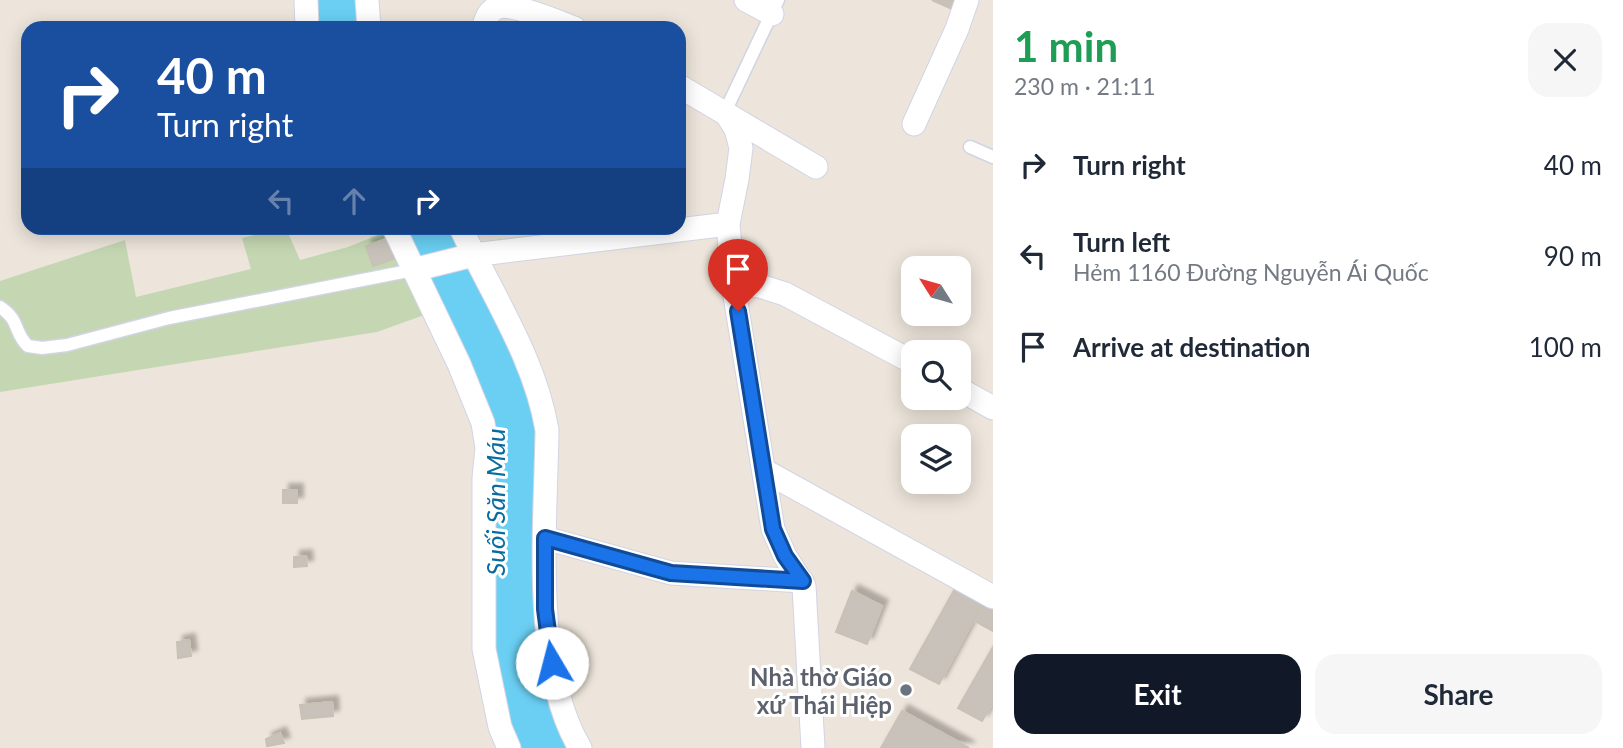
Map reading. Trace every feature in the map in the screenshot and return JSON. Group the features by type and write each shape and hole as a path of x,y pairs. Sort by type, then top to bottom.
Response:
{"street":[{"path":"306,0 307,21"},
{"path":"367,0 368,21"},
{"path":"746,0 775,7"},
{"path":"914,124 957,29 967,0"},
{"path":"486,21 494,9 502,6 540,7 563,21"},
{"path":"686,90 816,167"},
{"path":"725,112 736,129 741,148 728,224 733,284 775,536 788,561 803,581 813,748"},
{"path":"686,229 728,224"},
{"path":"397,235 459,364 483,423 487,448 484,478 484,649 500,727 509,748"},
{"path":"464,235 515,338 543,405 547,430 545,609 556,690 580,748"},
{"path":"413,270 473,255 638,235"},
{"path":"733,284 760,286 785,294 901,356"},
{"path":"971,396 993,408"},
{"path":"765,471 993,597"},
{"path":"545,538 671,573 803,581"}],"lane":[{"path":"725,112 775,7"},
{"path":"970,148 993,157"},
{"path":"0,307 14,318 20,339 27,346 53,347 169,318 413,270"}],"green space":[{"path":"255,235 289,235 300,260 348,247 378,235 390,235 427,314 377,332 0,392 0,281 125,240 136,297 251,269 242,238"}],"water":[{"path":"313,0 360,0 362,21 314,21"},
{"name":"Suối Săn Máu","path":"405,235 456,235 536,405 538,550 572,748 516,748 491,648 494,448"}],"building":[{"path":"932,0 957,0 952,9"},
{"path":"391,237 399,257 373,266 366,246"},
{"path":"283,490 297,490 297,503 283,503"},
{"path":"306,556 307,566 294,567 294,557"},
{"path":"957,585 984,600 939,684 910,669"},
{"path":"852,591 882,606 867,644 836,632"},
{"path":"984,600 993,605 993,631 973,620"},
{"path":"189,640 191,656 178,658 177,642"},
{"path":"993,647 993,702 982,721 958,708"},
{"path":"332,702 333,716 302,719 300,705"},
{"path":"902,711 969,748 881,748"},
{"path":"280,733 284,743 267,746 266,739"}],"place":[{"name":"Nhà thờ Giáo xứ Thái Hiệp","path":"906,690"}],"route":[{"path":"552,663 545,609 545,538 681,575 803,581 785,556 773,529 738,311"}]}
